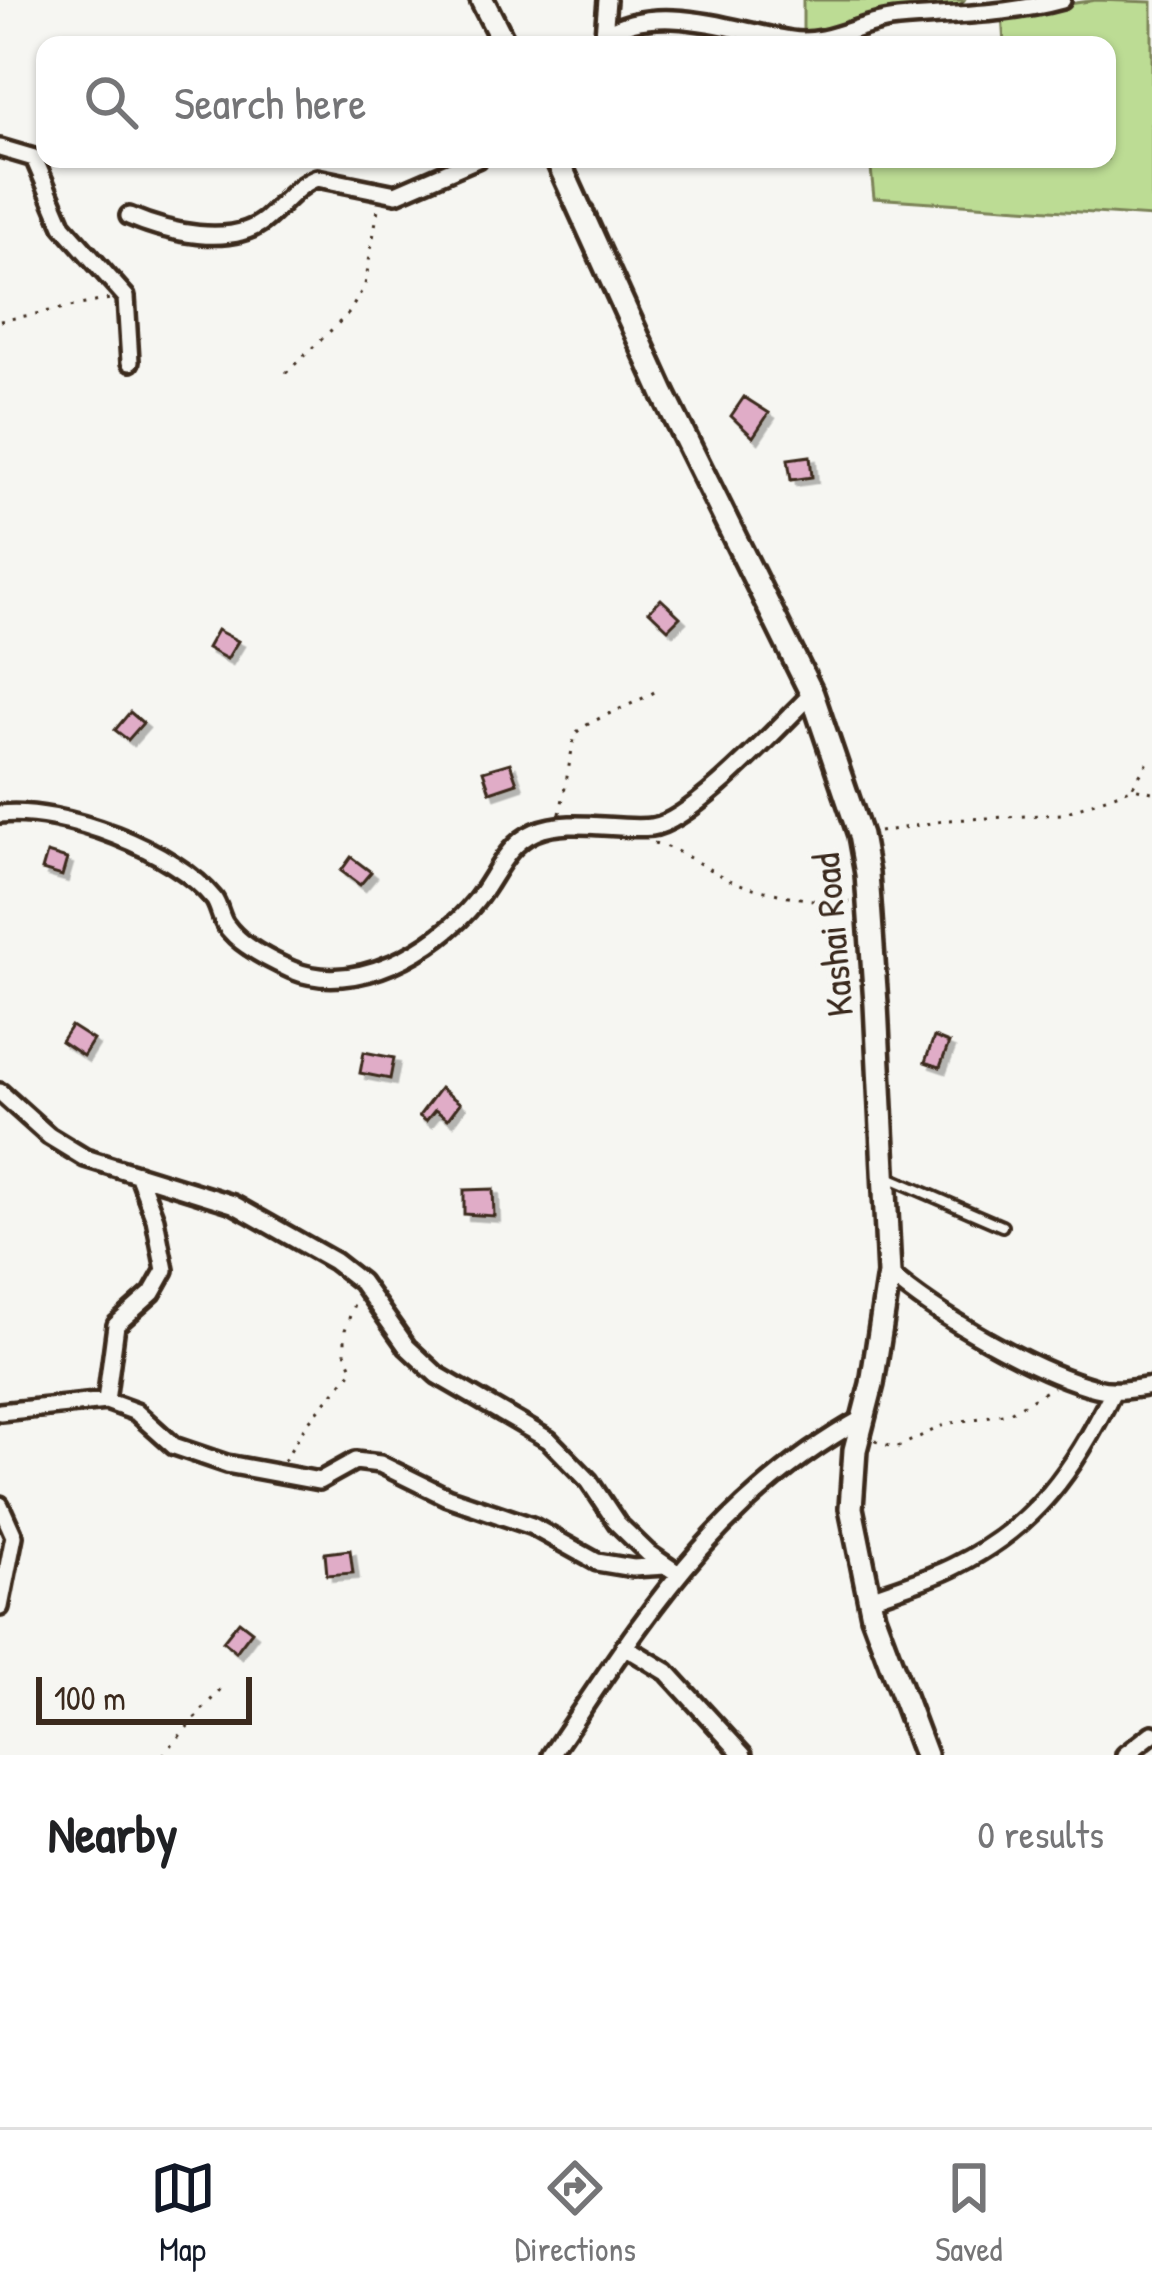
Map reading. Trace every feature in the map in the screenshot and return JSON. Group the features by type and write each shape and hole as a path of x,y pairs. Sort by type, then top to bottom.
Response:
{"street":[{"path":"482,0 500,36"},
{"path":"601,36 607,0"},
{"path":"837,36 895,19 971,15 1062,0"},
{"path":"606,36 631,20 671,17 771,36"},
{"path":"0,148 36,163"},
{"path":"38,168 63,226 126,297 130,362"},
{"path":"129,216 190,233 231,235 263,222 304,183 317,178 396,194 458,168"},
{"name":"Kashai Road","path":"561,168 664,395 812,694 860,835 869,900 889,1274 855,1450 851,1508 868,1599 925,1755"},
{"path":"0,814 34,812 80,821 150,854 196,882 217,902 223,921 237,938 293,971 333,977 398,964 414,956 478,899 515,846 533,833 559,827 650,827 674,819 748,757 812,694"},
{"path":"0,1092 14,1108 85,1158 233,1204 334,1261 361,1282 407,1347 437,1375 549,1441 589,1481 617,1523 672,1569"},
{"path":"106,1401 116,1325 152,1293 165,1270 155,1219 138,1174"},
{"path":"889,1274 922,1303 1017,1355 1071,1378 1113,1390 1152,1386"},
{"path":"868,1599 956,1566 1040,1508 1067,1475 1113,1390"},
{"path":"0,1412 106,1401 136,1412 174,1446 227,1464 319,1481 356,1461 380,1465 447,1497 532,1526 597,1562 672,1569"},
{"path":"551,1755 672,1569 782,1473 864,1422"},
{"path":"0,1505 14,1537 0,1607"},
{"path":"624,1646 667,1672 743,1755"},
{"path":"1125,1755 1152,1734"}],"lane":[{"path":"885,1175 1002,1226"}],"path":[{"path":"286,373 349,313 369,276 375,211 380,201 396,194"},
{"path":"0,321 126,297"},
{"path":"559,827 575,734 584,723 616,714 659,688"},
{"path":"860,835 949,820 1062,814 1132,788 1152,756"},
{"path":"1132,788 1152,792"},
{"path":"640,839 679,850 745,886 834,904 869,900"},
{"path":"279,1474 305,1426 352,1370 345,1352 345,1330 361,1282"},
{"path":"864,1422 879,1445 896,1448 946,1424 1008,1413 1071,1378"},
{"path":"163,1755 224,1685"}],"green space":[{"path":"803,0 964,0 946,25 803,36"},
{"path":"1096,0 1152,2 1152,217 874,198 871,168 1116,168 1116,36 1003,36 1002,14"}],"building":[{"path":"744,397 769,413 753,437 731,416"},
{"path":"810,456 812,477 791,480 788,459"},
{"path":"661,599 680,617 668,629 649,611"},
{"path":"217,630 238,641 227,659 207,648"},
{"path":"130,712 143,723 128,740 115,730"},
{"path":"510,763 517,783 490,792 483,771"},
{"path":"47,853 67,859 62,876 42,870"},
{"path":"351,857 371,872 360,885 341,871"},
{"path":"71,1026 93,1040 83,1056 61,1041"},
{"path":"934,1037 949,1043 940,1067 925,1062"},
{"path":"364,1052 394,1058 390,1079 360,1073"},
{"path":"440,1088 460,1103 448,1119 435,1110 426,1121 419,1116"},
{"path":"493,1189 494,1216 464,1214 464,1190"},
{"path":"350,1550 353,1573 327,1575 325,1553"},
{"path":"239,1621 252,1631 236,1652 223,1641"}]}
